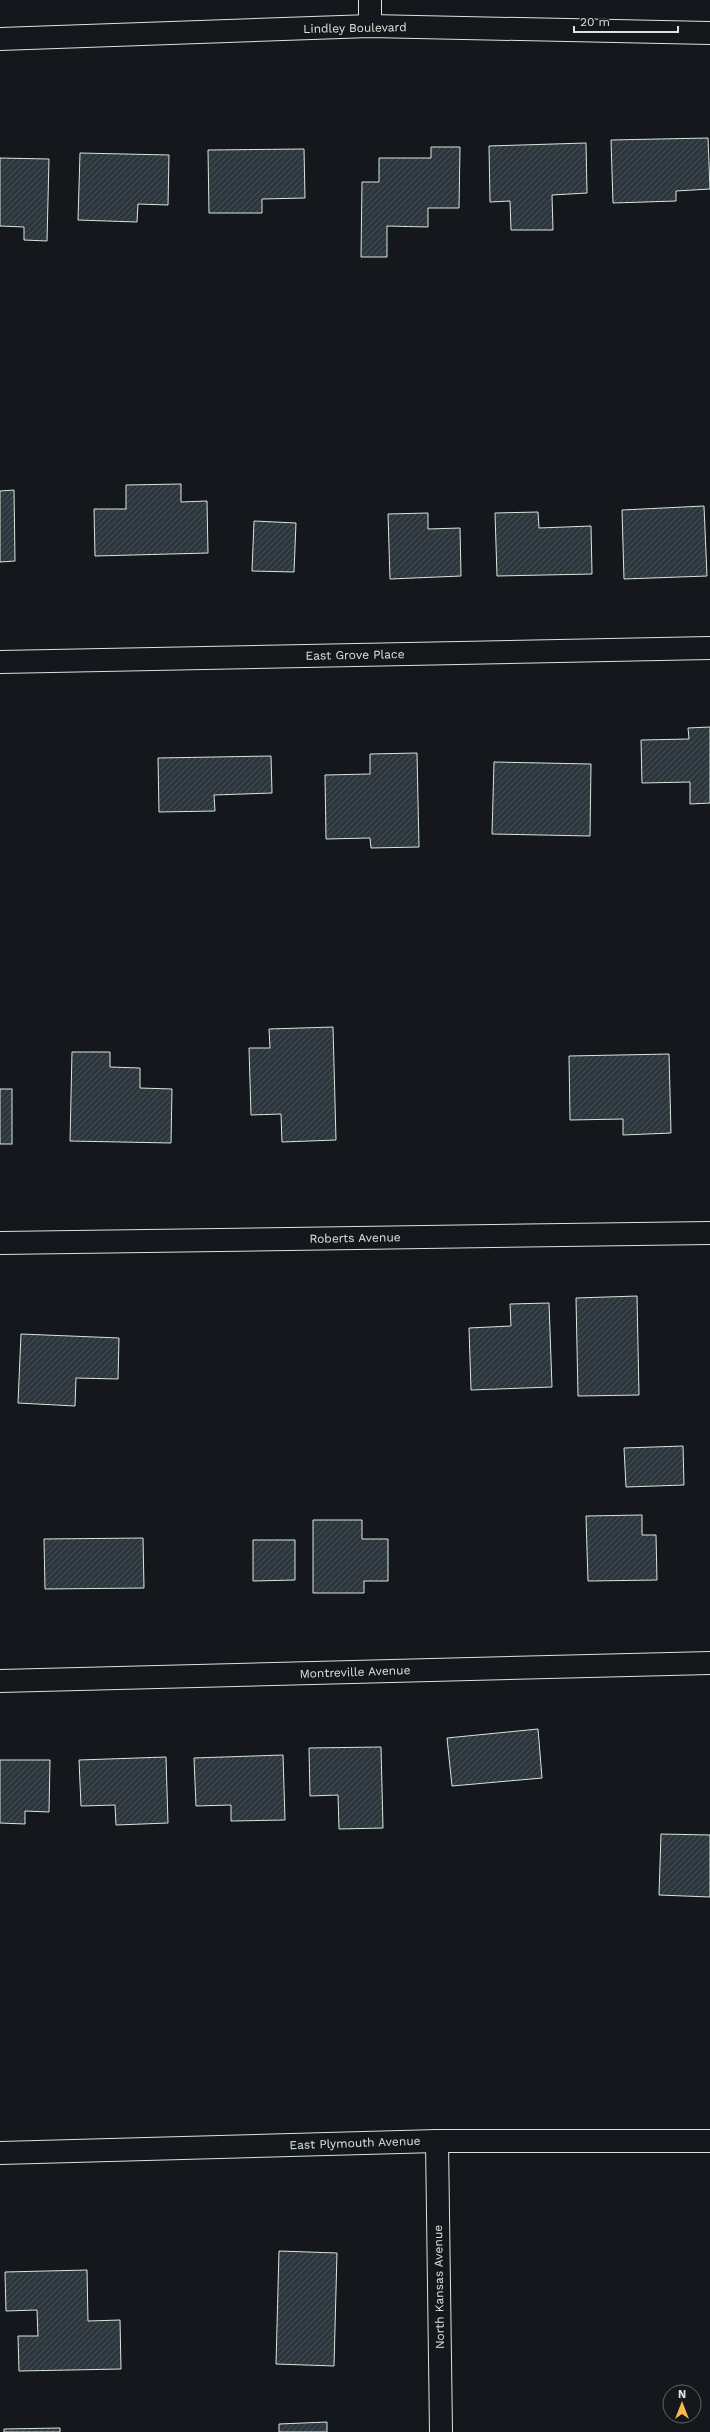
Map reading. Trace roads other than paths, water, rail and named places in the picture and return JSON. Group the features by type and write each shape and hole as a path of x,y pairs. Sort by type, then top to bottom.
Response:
{"street":[{"path":"370,0 370,26"},
{"name":"Lindley Boulevard","path":"0,39 370,26 710,33"},
{"name":"East Grove Place","path":"0,662 710,648"},
{"name":"Roberts Avenue","path":"0,1243 710,1233"},
{"name":"Montreville Avenue","path":"0,1681 710,1663"},
{"name":"East Plymouth Avenue","path":"0,2152 436,2141 710,2140"},
{"name":"North Kansas Avenue","path":"436,2141 441,2432"}]}
